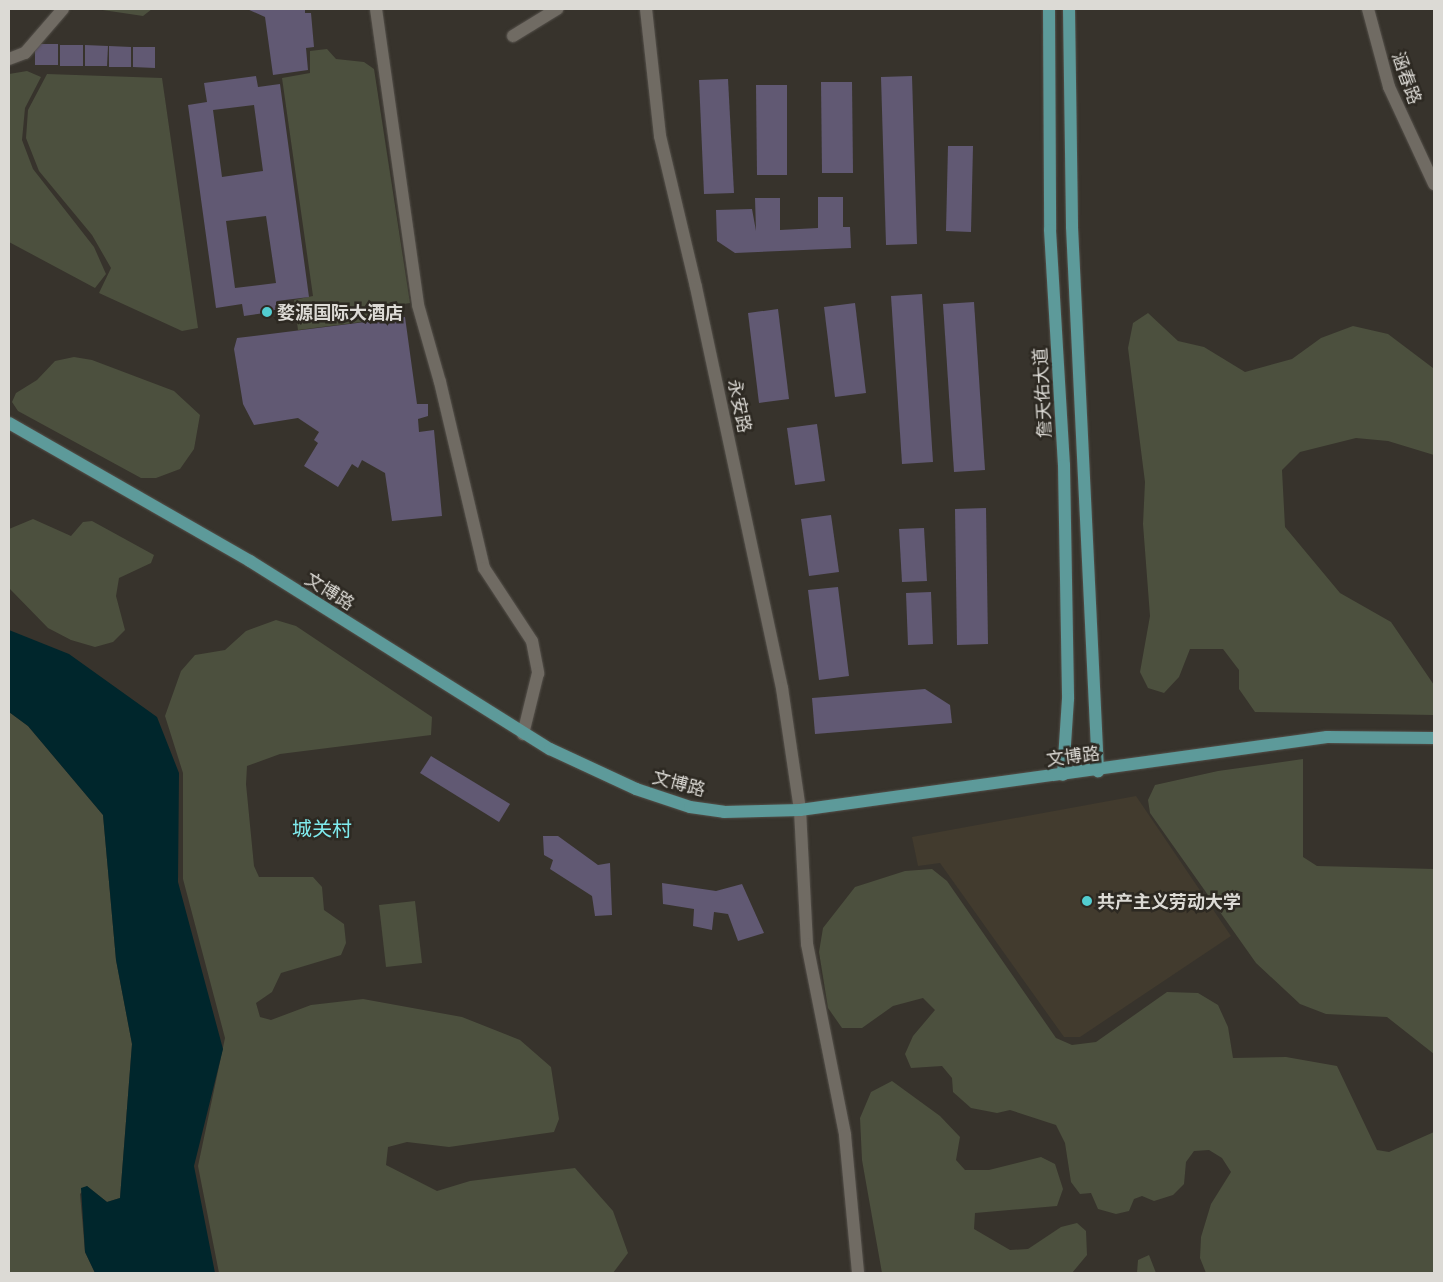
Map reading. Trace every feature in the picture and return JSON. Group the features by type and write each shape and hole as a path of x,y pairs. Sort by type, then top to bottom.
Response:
{"main road":[{"name":"詹天佑大道","path":"1049,9 1050,230 1064,484 1068,699 1063,775"},
{"path":"1070,9 1072,227 1098,771"},
{"name":"文博路","path":"9,423 250,561 523,734 600,774 690,806 724,812 800,810 1098,771 1327,737 1434,738"}],"street":[{"path":"9,59 25,53 63,9"},
{"path":"376,9 418,305 440,382 484,568 532,641 538,673 523,734"},
{"path":"513,36 557,9"},
{"name":"永安路","path":"646,9 660,136 696,287 782,688 800,810 807,944 844,1135 858,1273"},
{"name":"涵春路","path":"1368,9 1389,87 1434,184"}],"shaded area":[{"name":"共产主义劳动大学","path":"1136,796 1231,936 1080,1037 1064,1037 940,863 918,866 912,837"}],"green space":[{"path":"96,9 152,9 143,16"},
{"path":"327,49 336,59 364,62 374,69 410,303 368,310 369,321 298,330 294,300 313,296 282,78 310,73 310,51"},
{"path":"27,71 41,77 25,108 22,140 33,169 94,247 106,274 95,288 9,242 9,74"},
{"path":"47,74 162,78 198,328 182,331 99,293 111,268 92,235 39,171 26,138 28,110"},
{"path":"1148,313 1178,341 1204,347 1245,372 1292,359 1321,338 1353,326 1388,334 1433,368 1434,455 1388,441 1356,438 1300,452 1282,470 1285,527 1340,593 1391,622 1434,685 1434,715 1255,712 1239,689 1239,670 1223,649 1190,649 1179,677 1164,693 1148,688 1140,672 1150,616 1143,524 1145,482 1128,348 1133,323"},
{"path":"74,357 92,360 174,391 200,415 194,449 180,469 156,478 141,478 18,411 12,402 16,393 37,380 55,361"},
{"path":"33,519 71,536 83,522 92,521 154,555 151,563 119,578 116,596 125,630 113,642 95,647 71,640 48,628 9,588 9,529"},
{"path":"276,620 296,626 432,717 431,735 280,754 247,766 246,784 254,866 259,877 313,877 322,887 324,910 344,924 346,943 341,955 281,973 272,992 256,1003 260,1017 271,1020 311,1005 363,999 462,1017 520,1040 551,1067 559,1119 554,1132 449,1147 407,1142 388,1147 386,1165 437,1191 470,1181 575,1168 613,1211 628,1253 613,1273 219,1273 198,1166 225,1038 183,879 183,773 165,716 181,671 195,655 225,650 246,631"},
{"path":"9,712 28,726 103,815 116,960 132,1044 120,1198 107,1202 87,1186 80,1194 85,1252 95,1273 9,1273"},
{"path":"1303,759 1303,857 1317,866 1434,869 1434,1054 1387,1017 1326,1014 1300,1004 1256,963 1150,813 1148,800 1155,785 1218,771"},
{"path":"932,869 947,881 1056,1038 1072,1045 1096,1042 1167,992 1198,993 1218,1005 1228,1027 1233,1058 1286,1057 1337,1066 1377,1150 1389,1152 1434,1132 1434,1273 1206,1273 1200,1258 1201,1237 1211,1204 1231,1172 1222,1158 1209,1150 1194,1151 1186,1162 1184,1184 1173,1195 1154,1201 1142,1196 1134,1199 1129,1211 1116,1214 1098,1209 1091,1193 1080,1194 1071,1182 1065,1143 1056,1125 1010,1110 997,1113 971,1108 953,1092 952,1078 942,1066 911,1068 905,1054 913,1036 935,1010 923,998 893,1006 862,1028 842,1028 828,1008 819,952 823,928 855,887 905,871"},
{"path":"415,901 422,963 386,967 379,905"},
{"path":"892,1081 940,1116 960,1137 956,1160 965,1170 989,1170 1041,1157 1055,1164 1063,1189 1057,1206 975,1213 974,1229 1010,1250 1028,1249 1061,1227 1077,1223 1086,1231 1087,1255 1072,1273 882,1273 862,1160 860,1118 871,1092"},
{"path":"1149,1255 1156,1273 1137,1273 1138,1260"}],"water":[{"path":"9,630 69,654 157,717 179,773 178,882 223,1049 194,1166 215,1273 95,1273 85,1252 81,1188 87,1186 107,1202 120,1198 132,1044 116,960 103,815 28,726 9,712"}],"building":[{"path":"247,9 305,9 305,13 311,13 314,47 306,48 308,70 273,75 265,17"},
{"path":"35,44 58,44 58,65 35,65"},
{"path":"60,45 83,45 83,66 60,66"},
{"path":"85,45 108,46 107,66 85,66"},
{"path":"109,46 131,47 131,67 109,67"},
{"path":"133,47 155,47 155,68 133,67"},
{"path":"256,76 258,87 280,84 309,297 277,301 278,311 244,316 242,304 216,308 188,105 207,102 204,83","holes":["254,105 263,171 222,177 213,110","266,216 276,283 235,288 226,221"]},
{"path":"912,76 917,244 886,245 881,77"},
{"path":"728,79 734,193 704,194 699,80"},
{"path":"821,82 852,82 853,173 822,173"},
{"path":"756,85 787,85 787,175 757,175"},
{"path":"948,146 973,146 971,232 946,231"},
{"path":"818,197 843,197 843,227 850,227 851,248 735,253 717,241 716,210 752,209 756,231 755,198 780,198 780,230 818,228"},
{"path":"922,294 933,462 902,464 891,296"},
{"path":"974,302 985,470 954,472 943,304"},
{"path":"855,303 866,393 835,397 824,307"},
{"path":"778,309 789,399 759,403 748,313"},
{"path":"405,317 417,404 428,404 428,416 418,419 419,432 434,430 442,516 392,521 385,473 362,460 358,468 352,464 338,487 304,466 318,443 314,440 319,432 298,418 254,425 243,404 234,349 237,338"},
{"path":"817,424 825,481 795,485 787,428"},
{"path":"986,508 988,644 957,645 955,509"},
{"path":"831,515 839,572 809,576 801,519"},
{"path":"924,528 927,581 902,582 899,529"},
{"path":"838,587 849,676 819,680 808,590"},
{"path":"931,592 933,644 908,645 906,593"},
{"path":"925,689 950,705 952,723 815,734 812,698"},
{"path":"431,756 510,804 499,822 420,773"},
{"path":"543,836 558,836 598,865 610,863 612,915 595,916 592,896 550,869 553,860 544,855"},
{"path":"662,883 716,891 742,884 764,933 738,941 728,914 714,912 712,930 693,926 694,909 663,904"}],"place":[{"name":"婺源国际大酒店","path":"267,312"},
{"name":"共产主义劳动大学","path":"1087,901"}],"district":[{"name":"城关村","path":"322,828"}]}
